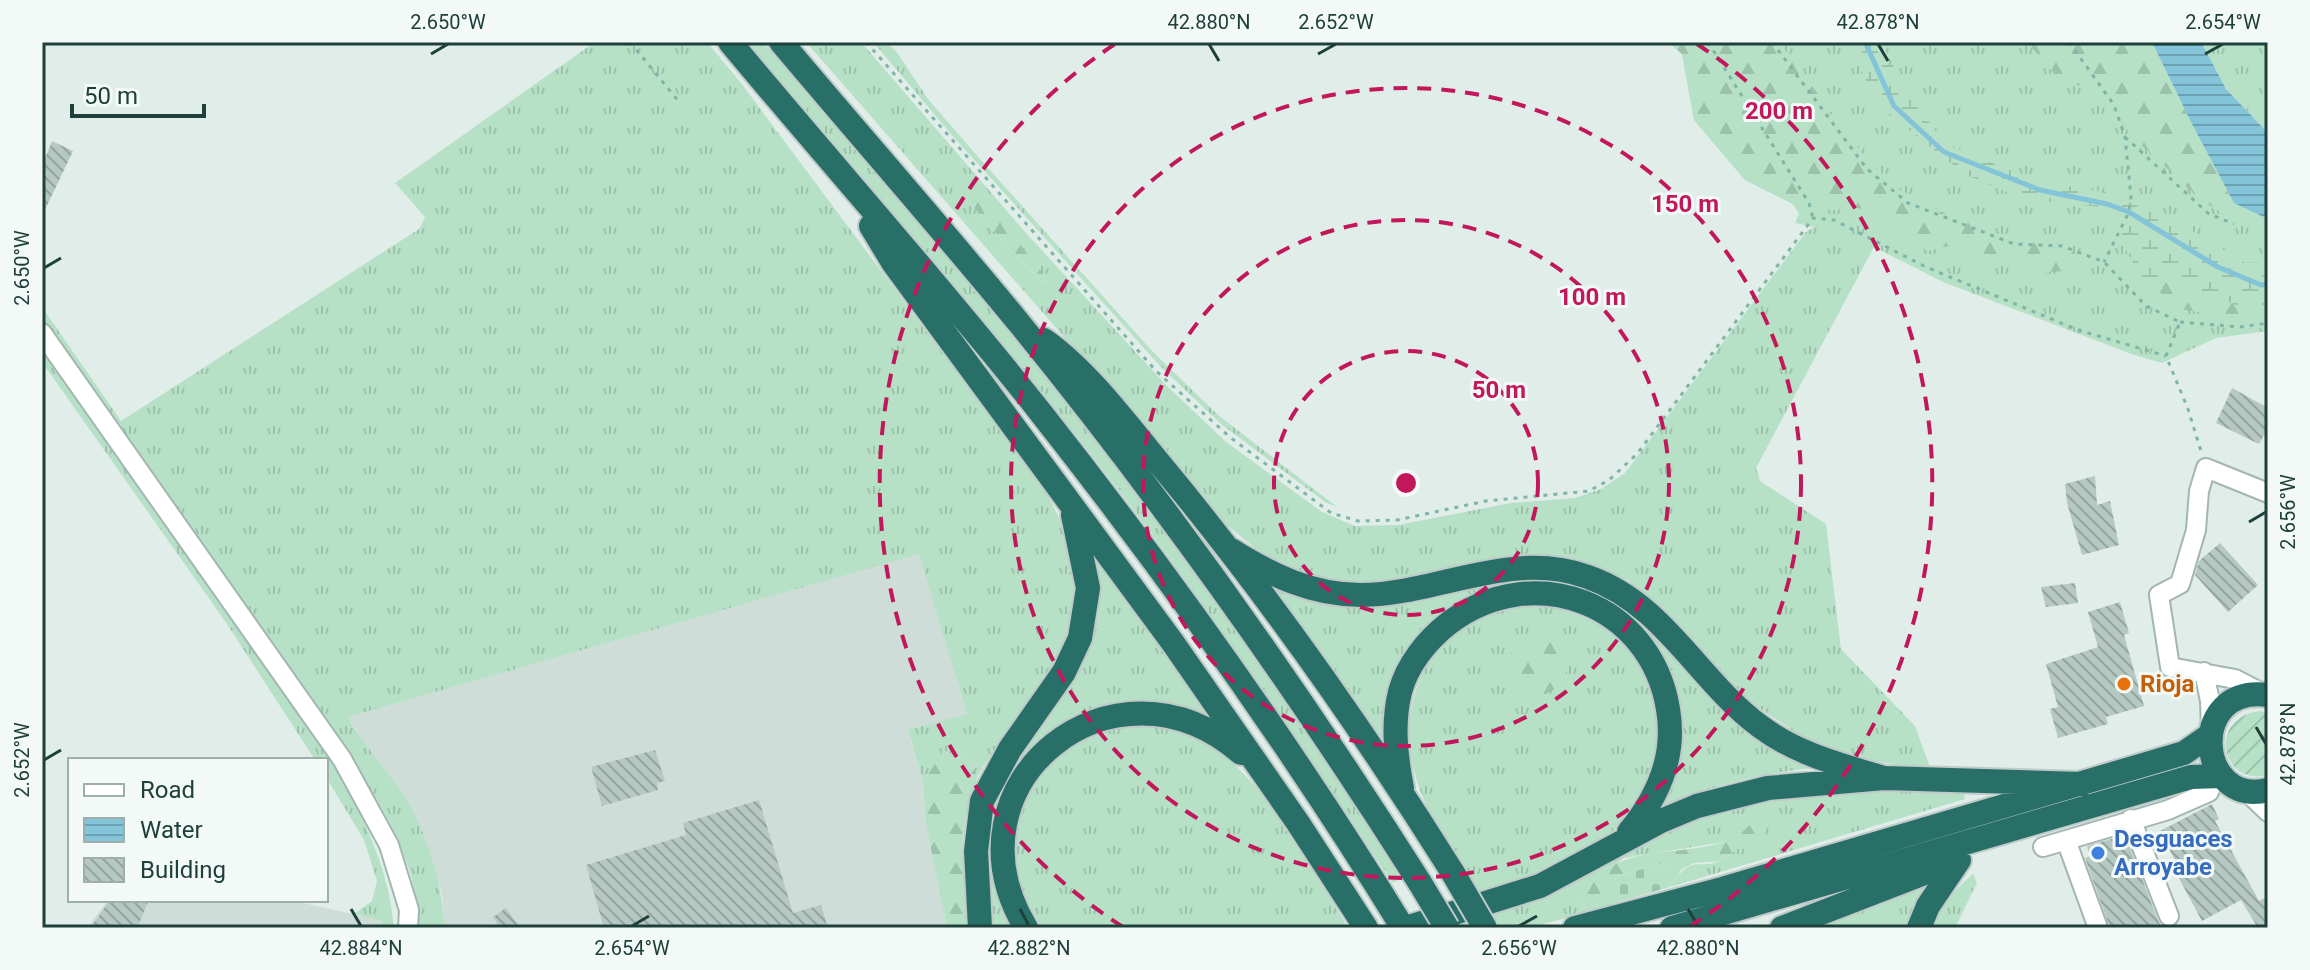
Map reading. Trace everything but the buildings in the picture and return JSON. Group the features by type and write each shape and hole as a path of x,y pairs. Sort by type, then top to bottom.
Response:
{"highway":[{"path":"730,42 932,279 1143,544 1259,706 1404,928 1540,886 1624,839 1697,806 1744,793 1816,782 1884,778 2082,784"},
{"path":"781,42 1019,323 1173,522 1294,690 1447,928"},
{"path":"834,166 894,264 1173,643 1366,928"},
{"path":"1019,323 1063,353 1231,550 1404,795 1485,928"},
{"path":"980,928 976,851 982,801 1010,749 1064,672 1080,638 1088,588 1080,540 1069,501"},
{"path":"1231,550 1294,584 1350,594 1398,590 1512,567 1559,569 1588,576 1640,604 1725,695 1760,727 1806,752 1884,778"},
{"path":"1404,795 1397,762 1396,714 1401,690 1422,650 1438,631 1458,616 1500,597 1544,593 1565,596 1604,612 1620,623 1650,656 1666,697 1670,731 1666,766 1658,790 1645,813 1624,839"},
{"path":"2218,776 2211,757 2210,732 2218,714 2231,702 2247,695 2266,694"},
{"path":"1026,928 1011,895 1002,862 1005,821 1016,789 1056,740 1082,725 1116,715 1145,713 1182,718 1222,736 1261,770"},
{"path":"1575,928 1722,889 2184,753 2210,732"},
{"path":"1672,928 2191,777 2218,776 2256,790"},
{"path":"1782,928 1959,860 2013,831"},
{"path":"1919,928 1928,906 1959,860"}],"street":[{"path":"42,333 342,759 389,845 409,910 408,928"},
{"path":"2266,694 2235,679 2170,667 2159,595 2180,584 2196,530 2199,491 2206,468 2268,493"},
{"path":"2204,672 2211,707 2210,732"},
{"path":"2043,847 2168,810 2209,792 2218,776"},
{"path":"2256,790 2268,812"},
{"path":"2131,819 2169,916"},
{"path":"2066,840 2098,928"}],"path":[{"path":"630,42 680,103"},
{"path":"866,42 1156,371 1231,438 1331,513 1358,521 1397,520 1486,501 1589,491 1609,480 1637,454 1813,218"},
{"path":"1708,42 1809,203 1813,218"},
{"path":"1772,42 1867,169 1908,203 2014,244 2062,246 2104,262 2146,306 2180,322 2240,327 2268,323"},
{"path":"2069,42 2114,105 2125,137 2131,197 2129,212 2104,262"},
{"path":"2125,137 2209,214 2234,224"},
{"path":"1813,218 1834,220 1926,267 2078,330 2166,356"},
{"path":"2180,322 2166,356 2188,409 2206,468"}],"shaded area":[{"path":"920,553 967,715 908,731 923,782 926,824 947,928 445,928 442,894 426,843 348,717"},
{"path":"106,902 299,902 383,921 382,928 87,928"}],"green space":[{"path":"595,42 707,42 741,83 1043,488 1057,513 1073,562 1073,611 1057,660 978,776 967,759 944,751 923,782 908,730 967,714 919,554 348,717 405,797 430,852 445,928 420,928 411,875 397,837 380,805 313,703 42,319 42,307 121,421 419,229 425,217 395,183"},
{"path":"747,42 763,42 949,260 1085,428 1234,630 1403,877 1393,883 1225,635 1074,433 936,263"},
{"path":"806,42 861,42 1026,233 1166,385 1225,441 1322,512 1355,526 1398,525 1511,503 1575,498 1601,489 1625,473 1806,232 1814,227 1795,223 1799,214 1793,204 1745,180 1694,120 1682,54 1668,42 2152,42 2234,202 2268,219 2268,331 2216,338 2162,363 1943,282 1874,247 1756,468 1760,481 1826,524 1841,649 1915,726 1930,767 1908,767 1853,757 1803,737 1756,706 1711,664 1662,607 1628,580 1586,564 1547,557 1490,560 1381,582 1332,583 1272,562 1212,513 1085,361","holes":["962,194 1047,281 1043,283 1011,251"]},
{"path":"873,42 886,42 896,51 928,99 1153,352 1218,415 1337,507 1325,502 1221,424 1161,367 951,134"},
{"path":"1668,42 1779,42 1868,161 1902,191 1944,213 2001,235 2066,241 2078,258 2080,270 2048,272 2031,281 2019,263 1972,256 1949,246 1928,251 1881,224 1867,210 1853,207 1830,211 1814,199 1793,204 1745,180 1694,120 1682,54"},
{"path":"1848,42 1881,42 1905,88 1944,143 2036,181 2105,192 2183,225 2245,263 2268,262 2268,304 2248,309 2205,294 2170,277 2159,291 2140,275 2115,230 2122,216 2102,207 2022,199 1965,174 1878,106"},
{"path":"2028,42 2152,42 2234,203 2233,217 2226,216 2199,198 2135,139 2095,90 2064,81 2046,66"},
{"path":"2200,42 2268,42 2268,133 2226,89"},
{"path":"968,190 1006,227 1048,280 1043,283 1011,251 962,194"},
{"path":"2169,277 2248,309 2268,304 2268,315 2224,316 2173,308 2159,291"},
{"path":"42,348 331,760 373,842 387,885 394,928 382,928 382,921 354,914 372,901 377,881 364,840 328,780 328,758 314,758 227,624 42,362"},
{"path":"1098,561 1213,719 1155,705 1102,707 1071,721 1037,745 1019,767 995,871 1000,899 1014,928 989,928 983,864 994,793 1096,602"},
{"path":"1503,577 1576,581 1610,594 1814,768 1736,781 1661,808 1678,758 1672,682 1571,590 1444,613 1387,748 1271,587 1314,600"},
{"path":"1539,604 1597,623 1620,639 1639,660 1655,697 1658,723 1656,761 1651,779 1639,801 1603,839 1571,860 1481,896 1441,834 1418,784 1409,735 1413,703 1431,659 1452,635 1497,611"},
{"path":"1543,634 1556,646 1570,681 1520,707 1504,677 1516,638"},
{"path":"2260,711 2268,713 2268,775 2252,776 2239,771 2230,762 2226,750 2227,737 2232,725 2243,716"},
{"path":"1144,724 1202,742 1225,757 1246,777 1303,851 1348,928 1039,928 1019,891 1013,857 1019,814 1028,793 1053,757 1070,744 1095,732"},
{"path":"943,751 967,759 978,776 966,815 962,846 970,928 947,928 926,824 923,782"},
{"path":"1830,789 1964,793 1965,799 1670,887 1685,869 1724,859 1757,820 1730,841 1624,858 1579,897 1588,912 1529,928 1441,928 1715,808"},
{"path":"1757,819 1767,828 1760,848 1737,849 1721,861 1694,863 1682,869 1670,887 1663,863 1615,877 1621,901 1588,912 1579,897 1612,866 1647,854 1727,841"},
{"path":"1663,863 1670,887 1621,901 1615,877"},
{"path":"1973,874 1977,883 1955,928 1933,928 1949,898"},
{"path":"1934,877 1909,928 1811,928"}],"water":[{"path":"2152,42 2201,42 2226,89 2268,133 2268,219 2234,203"}],"waterway":[{"path":"1865,42 1894,106 1944,152 2040,190 2107,204 2129,212 2218,267 2261,285 2268,284"}],"place":[{"name":"Rioja","path":"2124,684"},
{"name":"Desguaces Arroyabe","path":"2098,853"}]}
